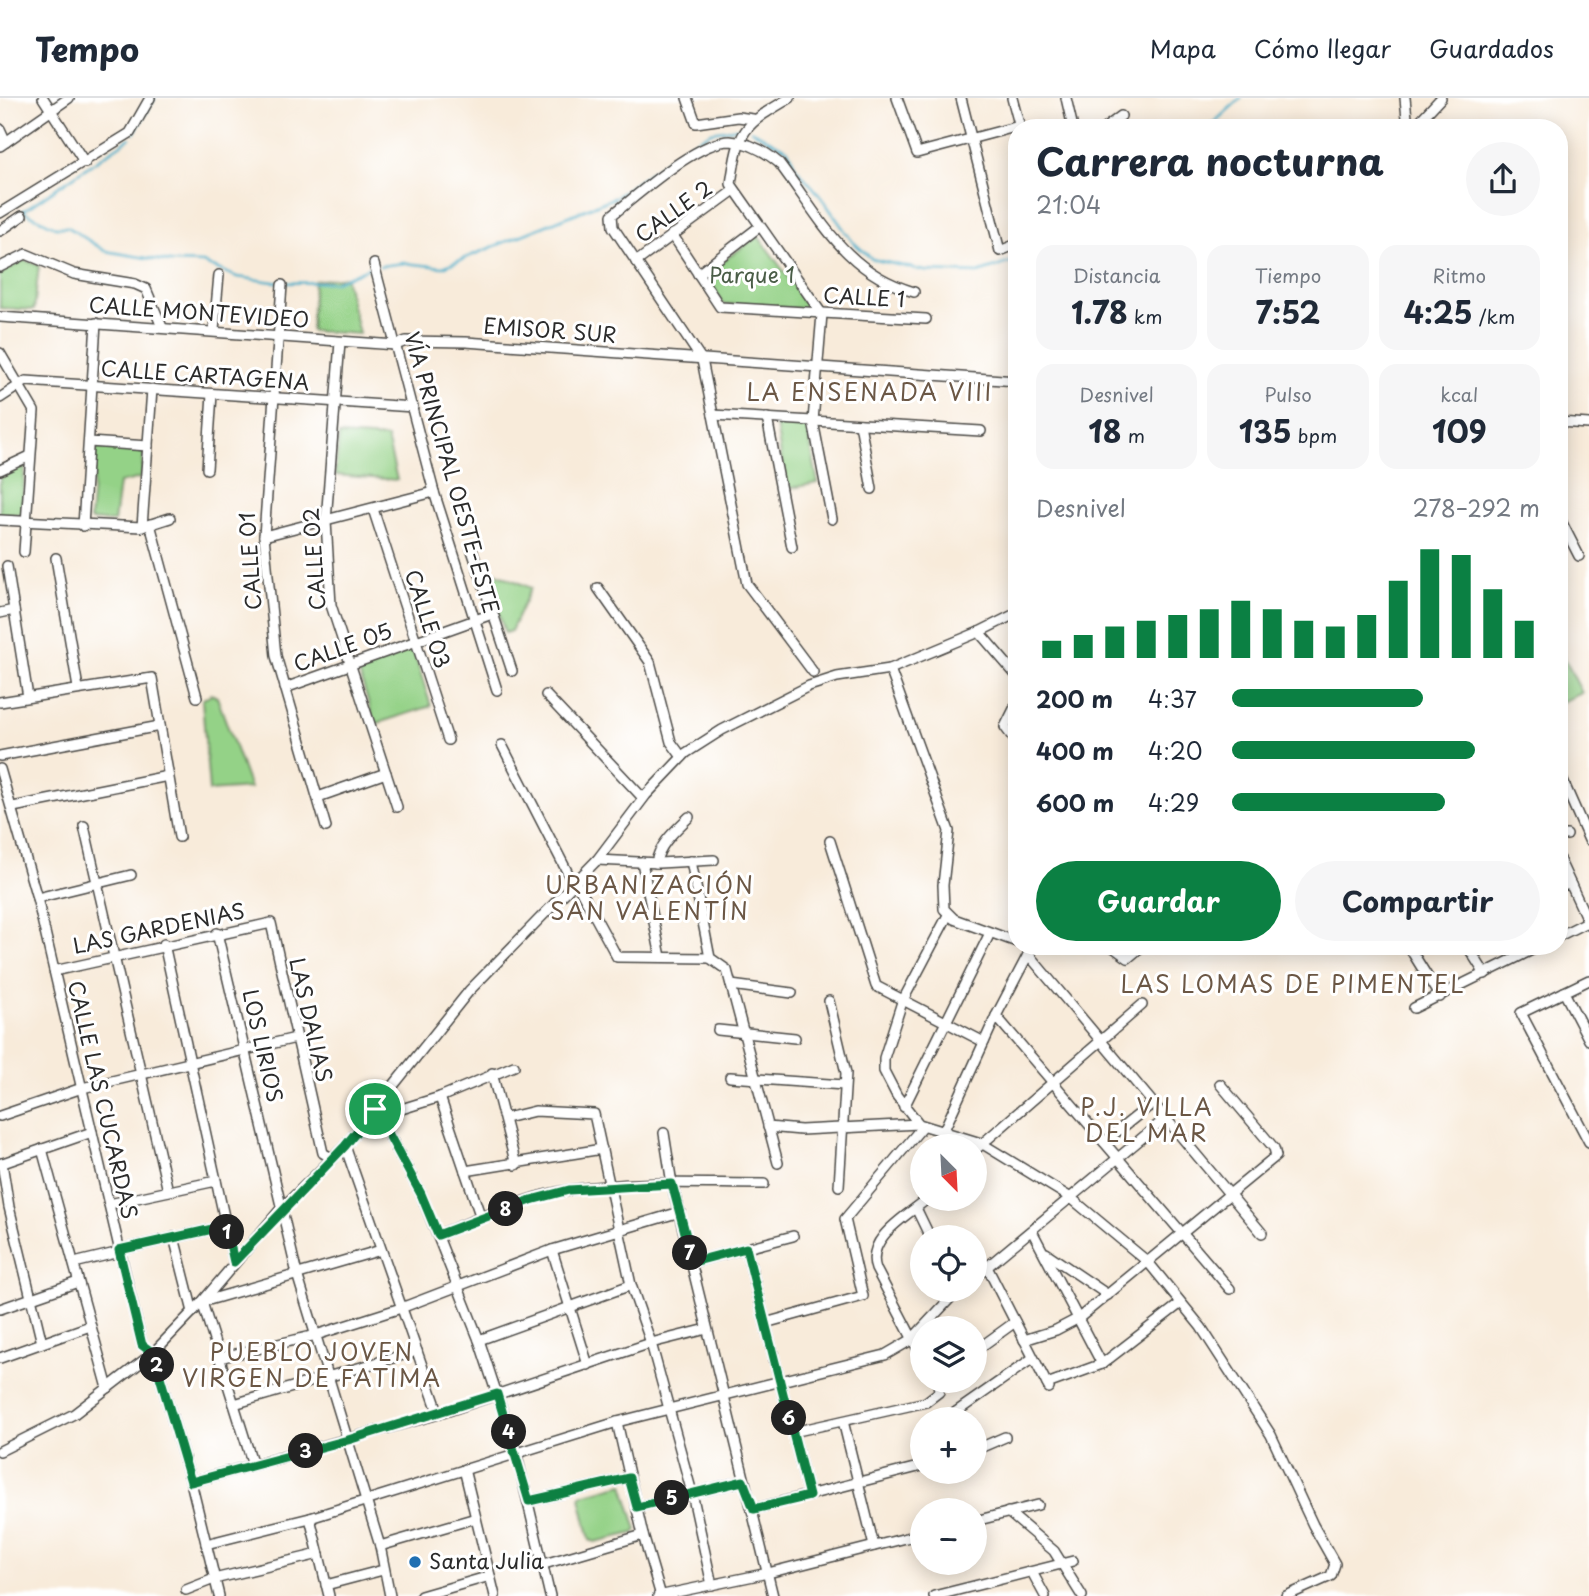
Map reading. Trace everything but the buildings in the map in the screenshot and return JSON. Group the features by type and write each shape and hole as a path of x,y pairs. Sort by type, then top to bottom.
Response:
{"street":[{"path":"43,98 85,163"},
{"path":"0,129 3,144 69,98"},
{"path":"0,213 130,133 150,98"},
{"path":"687,98 696,122 738,117 753,119"},
{"path":"790,98 753,119 745,127 731,184 733,191 822,314 813,421 832,519"},
{"path":"897,98 917,153 1008,130"},
{"path":"961,98 1000,251 1008,247"},
{"path":"1012,98 1018,119"},
{"path":"1066,98 1071,119"},
{"path":"1405,98 1409,119"},
{"path":"1420,119 1441,98"},
{"path":"1117,119 1121,116"},
{"path":"813,672 747,584 702,360 613,227 612,215 694,154 729,141 739,143 765,151 779,163 860,267 891,285 914,292"},
{"name":"CALLE 2","path":"636,262 733,191"},
{"path":"0,231 22,216"},
{"path":"698,274 759,227"},
{"name":"CALLE 1","path":"671,234 720,307 926,319"},
{"path":"0,267 26,254 84,276 135,284 146,289 162,327"},
{"name":"VÍA PRINCIPAL OESTE-ESTE","path":"374,264 434,492 497,690"},
{"path":"214,330 219,275"},
{"name":"CALLE 01","path":"282,285 264,537 276,656 326,827"},
{"name":"CALLE MONTEVIDEO","path":"0,317 214,330 396,345"},
{"path":"83,526 96,323"},
{"name":"EMISOR SUR","path":"396,345 406,341 467,342 1008,380"},
{"name":"CALLE 02","path":"340,342 326,521 331,605 397,807"},
{"path":"0,353 34,411 24,552"},
{"name":"CALLE CARTAGENA","path":"0,397 26,381 413,407"},
{"path":"152,389 146,525 197,696"},
{"path":"207,469 212,394"},
{"path":"713,415 981,431"},
{"path":"767,418 792,547"},
{"path":"1568,423 1589,424"},
{"path":"860,424 872,489"},
{"path":"89,442 148,446"},
{"path":"0,470 30,456"},
{"path":"264,537 434,492"},
{"name":"CALLE 03","path":"373,509 448,740"},
{"path":"0,520 83,526 146,525 170,518"},
{"path":"1568,535 1579,556"},
{"name":"VÍA PRINCIPAL OESTE-ESTE","path":"471,547 512,671"},
{"path":"56,558 78,688"},
{"path":"7,566 28,697"},
{"path":"598,588 650,662 671,742 682,757"},
{"path":"0,612 14,610"},
{"name":"CALLE 05","path":"285,688 492,614"},
{"path":"0,1451 74,1414 153,1353 202,1302 280,1210 377,1112 469,990 597,860 643,798 682,757 722,730 809,686 837,677 890,668 1008,618"},
{"path":"979,632 1008,666"},
{"path":"890,668 949,831 943,900 948,915 902,1002 884,1058 890,1084 904,1107 921,1125"},
{"path":"0,702 152,678 179,837"},
{"path":"546,695 643,798"},
{"path":"0,756 160,726"},
{"path":"502,744 574,885 579,887 617,957 710,958 727,970 778,1163"},
{"name":"CALLE LAS CUCARDAS","path":"0,769 37,898 142,1345 153,1353 191,1482 219,1596"},
{"path":"318,797 386,773"},
{"path":"12,807 168,776"},
{"path":"1568,792 1589,840"},
{"path":"656,863 657,855 670,835 689,817"},
{"path":"84,826 168,1191"},
{"path":"830,841 875,984 902,1002 984,1042"},
{"path":"597,860 656,863 714,860"},
{"path":"691,861 710,958"},
{"path":"642,862 661,957"},
{"path":"37,898 131,875"},
{"path":"1568,878 1589,922 1568,932"},
{"path":"948,915 1008,939"},
{"name":"LAS GARDENIAS","path":"54,971 164,944 271,923"},
{"name":"LAS DALIAS","path":"271,923 323,1153 333,1159"},
{"name":"LOS LIRIOS","path":"217,933 246,1051 280,1210 380,1546 390,1596"},
{"path":"904,1107 990,933"},
{"path":"164,944 234,1262"},
{"path":"944,1130 1026,955"},
{"path":"1033,955 1100,1040 1262,1233"},
{"path":"1414,955 1440,997"},
{"path":"1473,955 1485,974"},
{"path":"1414,1008 1519,955"},
{"path":"1589,980 1521,1013 1589,1142"},
{"path":"731,985 792,993"},
{"path":"1564,992 1589,1040"},
{"path":"829,1000 845,1062 839,1186"},
{"path":"987,1138 1142,1005"},
{"path":"996,1016 1230,1289"},
{"path":"718,1030 795,1038"},
{"path":"0,1116 82,1088 296,1038"},
{"path":"377,1112 440,1097 513,1066"},
{"path":"492,1073 506,1118 516,1165"},
{"path":"730,1077 844,1085"},
{"path":"1024,1340 1056,1330 1079,1318 1277,1153 1220,1084"},
{"path":"440,1097 481,1218"},
{"path":"1104,1142 1153,1103"},
{"path":"506,1118 535,1111 594,1114 631,1285 651,1343 692,1493 712,1585"},
{"path":"377,1112 421,1194 479,1340 516,1452 550,1596"},
{"path":"1166,1118 987,1267 1048,1387 1102,1364 1181,1303"},
{"path":"765,1323 863,1296 845,1219 921,1125"},
{"path":"768,1127 801,1130 921,1125 952,1134"},
{"path":"42,1343 4,1209 1,1164 92,1132"},
{"path":"664,1133 672,1184 725,1395 743,1481 754,1509 773,1596"},
{"path":"345,1146 439,1414"},
{"path":"43,1149 108,1388"},
{"path":"465,1171 516,1165 602,1149"},
{"path":"987,1151 1071,1198 1148,1262 1201,1327 1271,1435 1313,1525 1335,1564 1331,1576 1286,1596"},
{"path":"109,1203 216,1181"},
{"path":"438,1235 481,1218 569,1190 672,1184 764,1184"},
{"path":"910,1338 876,1269 873,1255 878,1241 913,1211"},
{"path":"219,1357 316,1335 401,1308 457,1284 552,1250 680,1212"},
{"path":"74,1263 226,1226"},
{"path":"1032,1231 1102,1364"},
{"path":"693,1262 793,1236"},
{"path":"174,1237 193,1312"},
{"path":"746,1248 809,1496"},
{"path":"202,1302 381,1250"},
{"path":"552,1250 588,1365"},
{"path":"1043,1251 1108,1295"},
{"path":"0,1309 78,1282"},
{"path":"479,1340 568,1305 631,1285"},
{"path":"202,1302 253,1465"},
{"path":"932,1316 944,1302"},
{"path":"987,1342 1015,1322"},
{"path":"0,1358 90,1326"},
{"path":"191,1482 439,1414 651,1343 707,1329"},
{"path":"206,1544 310,1518 617,1422 886,1355 910,1341"},
{"path":"234,1404 417,1351"},
{"path":"963,1407 1033,1357"},
{"path":"793,1432 926,1402 938,1393"},
{"path":"843,1421 874,1546"},
{"path":"617,1422 660,1596 768,1573 910,1537"},
{"path":"987,1445 1005,1437"},
{"path":"464,1469 495,1596"},
{"path":"754,1509 910,1469"},
{"path":"529,1501 629,1478"},
{"path":"637,1507 743,1481"},
{"path":"987,1518 1038,1505"},
{"path":"1008,1512 1068,1563 1082,1596"},
{"path":"310,1518 329,1596"},
{"path":"380,1546 476,1518"},
{"path":"544,1564 643,1535"},
{"path":"186,1590 214,1579 319,1554"},
{"path":"934,1596 1068,1563"},
{"path":"326,1585 383,1570"},
{"path":"1032,1572 1045,1596"},
{"path":"421,1596 490,1576"},
{"path":"971,1587 980,1596"}],"green space":[{"name":"Parque 1","path":"758,236 808,304 805,309 723,304 704,275"},
{"path":"24,260 39,265 34,310 0,308 0,274"},
{"path":"345,277 359,334 311,331 314,281"},
{"path":"776,424 807,426 818,483 786,489"},
{"path":"339,435 387,438 397,480 335,475"},
{"path":"96,447 141,451 144,454 141,478 119,483 114,522 90,520"},
{"path":"22,465 25,466 22,514 0,515 0,477"},
{"path":"490,570 531,588 511,631 505,633 485,572"},
{"path":"412,647 431,706 375,724 357,666"},
{"path":"1568,666 1582,693 1568,699"},
{"path":"211,694 217,697 250,788 209,791 202,700"},
{"path":"623,1484 637,1530 595,1542 590,1540 580,1498 582,1495"}],"waterway":[{"path":"134,133 155,98"},
{"path":"1218,119 1241,98"},
{"path":"380,266 404,263 443,267 616,197 711,132 738,128"},
{"path":"751,130 788,150 796,168 819,194 852,241 872,259 925,271 978,273 1008,263"},
{"path":"23,211 130,138"},
{"path":"23,211 55,227 68,227 105,251 170,262 203,263 237,277 281,283 335,282 371,267"}],"place":[{"name":"Santa Julia","path":"415,1562"}],"district":[{"name":"LA ENSENADA VIII","path":"870,393"},
{"name":"URBANIZACIÓN SAN VALENTÍN","path":"650,899"},
{"name":"LAS LOMAS DE PIMENTEL","path":"1293,985"},
{"name":"P.J. VILLA DEL MAR","path":"1147,1121"},
{"name":"PUEBLO JOVEN VIRGEN DE FATIMA","path":"312,1366"}],"route":[{"path":"375,1109 421,1194 438,1235 531,1200 569,1190 672,1184 693,1262 746,1248 809,1496 754,1509 743,1481 637,1507 629,1478 529,1501 497,1394 439,1414 191,1482 153,1353 142,1345 119,1250 226,1226 234,1262 280,1210 345,1146 375,1109"}]}
